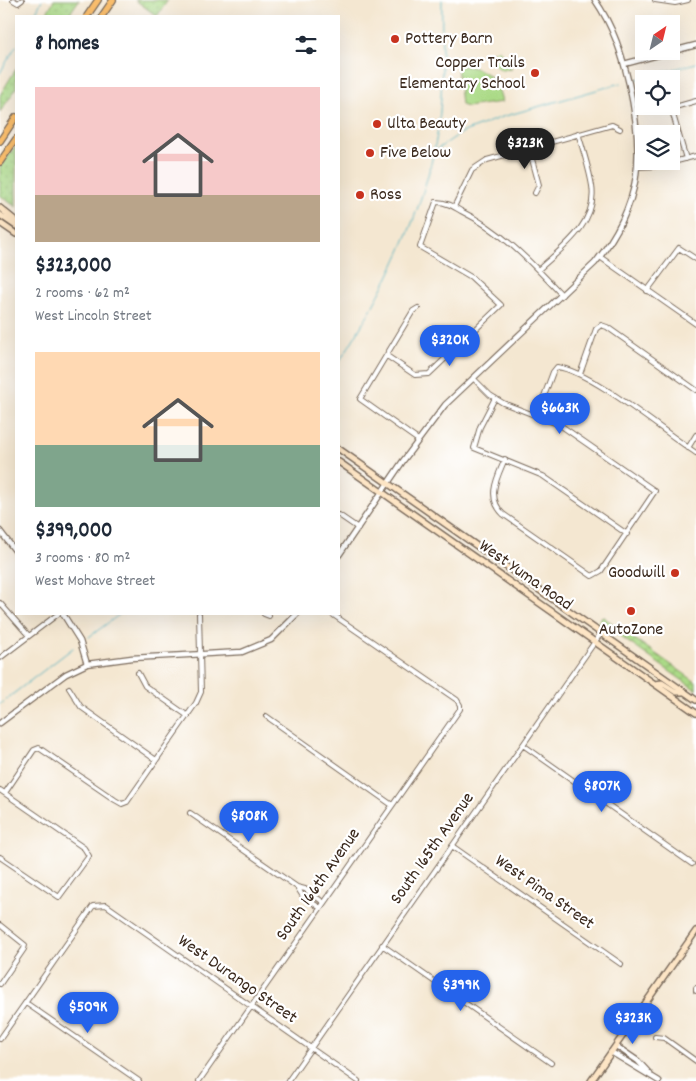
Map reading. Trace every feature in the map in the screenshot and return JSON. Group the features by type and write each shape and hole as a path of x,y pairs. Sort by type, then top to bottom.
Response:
{"main road":[{"path":"88,15 98,0"},
{"path":"103,15 113,0"},
{"path":"0,141 15,118"},
{"path":"0,162 15,140"},
{"path":"0,208 15,220"},
{"path":"0,215 15,225"},
{"path":"0,222 15,233"},
{"name":"West Yuma Road","path":"340,450 696,700"},
{"name":"West Yuma Road","path":"340,463 696,713"},
{"path":"655,684 662,683 676,692 686,692"},
{"path":"591,1081 696,931"}],"street":[{"path":"12,0 20,1"},
{"path":"595,0 614,33 624,64 637,125"},
{"path":"655,0 675,3 688,0"},
{"path":"624,64 696,45"},
{"path":"686,160 672,111 675,107 696,101"},
{"path":"454,207 472,170 487,160 612,125 620,129"},
{"path":"538,270 576,234 591,206 592,186 578,133"},
{"path":"529,148 538,185 535,193"},
{"path":"680,161 696,156"},
{"path":"340,554 418,440 445,405 600,257 612,240 627,211 637,170"},
{"path":"387,356 415,375 428,374 501,305 470,277 420,247 436,202 444,202 454,207 502,236 562,295"},
{"path":"647,290 679,248 696,259"},
{"path":"600,257 696,324"},
{"path":"418,308 413,311 360,398 418,440"},
{"path":"580,374 596,329 600,325 607,327 696,390"},
{"path":"537,415 557,367 580,374 696,454"},
{"path":"472,378 495,398 572,432 655,491 627,534 596,576 592,576 503,514 495,506 494,488 505,459"},
{"path":"495,398 480,427 474,448 543,476 627,534"},
{"path":"688,448 696,435"},
{"path":"340,516 358,528"},
{"path":"0,531 15,551"},
{"path":"0,603 29,636"},
{"path":"0,658 57,615"},
{"path":"64,615 78,638 87,664"},
{"path":"5,793 34,750 39,748 122,804 127,802 188,716 201,692 201,655 197,619 199,615"},
{"path":"0,723 66,674 87,664 132,658 242,652 260,646 281,632 296,615"},
{"name":"South 166th Avenue","path":"199,1081 460,705 333,615"},
{"name":"South 165th Avenue","path":"288,1081 601,633"},
{"path":"138,673 145,686 188,716"},
{"path":"69,688 80,707 156,760"},
{"path":"266,716 392,805"},
{"path":"523,746 692,864"},
{"path":"0,790 88,852 89,856 59,897 0,857"},
{"path":"190,813 297,888 323,902"},
{"name":"West Pima Street","path":"452,846 621,964"},
{"path":"297,888 307,899 320,908"},
{"path":"307,899 311,894"},
{"name":"West Durango Street","path":"26,1003 94,906 106,905 358,1081"},
{"path":"0,925 25,945 24,950 0,984"},
{"path":"382,946 551,1063"},
{"path":"0,1040 26,1003 139,1081"},
{"path":"655,1037 664,1038 696,1061"},
{"path":"616,1046 638,1061 659,1081"},
{"path":"611,1052 634,1068 651,1075"}],"green space":[{"path":"54,0 79,0 69,15 46,15"},
{"path":"135,0 168,0 158,15"},
{"path":"498,50 507,58 512,69 501,70 490,60 490,53"},
{"path":"457,66 474,68 487,75 497,86 502,102 467,107 461,105"},
{"path":"15,71 15,90 0,112 0,95"},
{"path":"15,146 15,206 0,195 0,167"},
{"path":"602,616 696,682 696,690 614,632 597,624"}],"waterway":[{"path":"34,15 42,0"},
{"path":"340,360 372,308 401,251 413,221 432,160 440,113 442,0"},
{"path":"0,73 15,48"},
{"path":"671,70 696,63"},
{"path":"433,152 461,133 502,117 621,83"},
{"path":"89,637 119,615"},
{"path":"0,704 73,648"}],"place":[{"name":"Pottery Barn","path":"395,39"},
{"name":"Copper Trails Elementary School","path":"535,73"},
{"name":"Ulta Beauty","path":"377,124"},
{"name":"Five Below","path":"370,153"},
{"name":"Ross","path":"360,195"},
{"name":"Goodwill","path":"675,573"},
{"name":"AutoZone","path":"631,611"}]}
